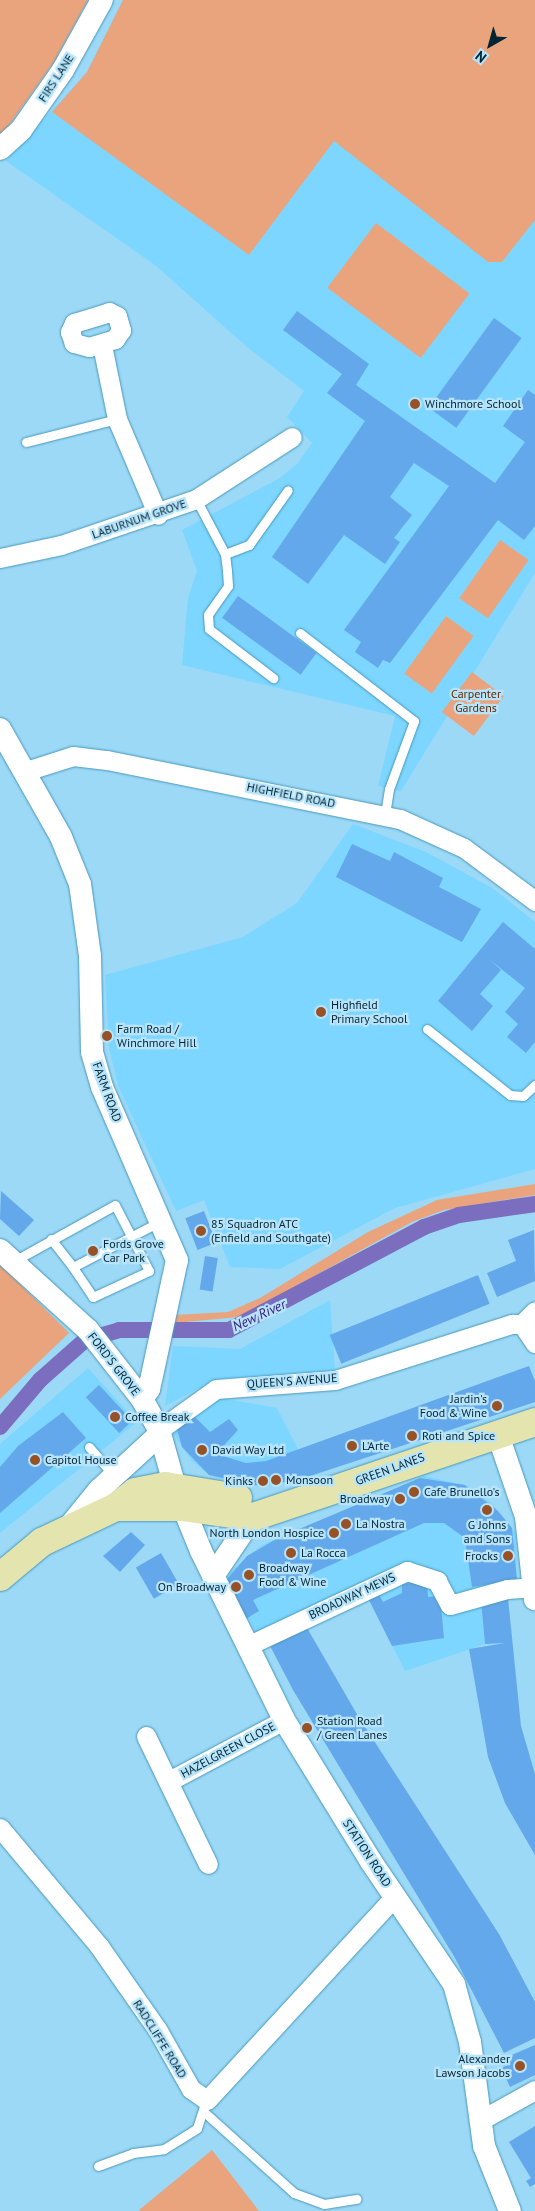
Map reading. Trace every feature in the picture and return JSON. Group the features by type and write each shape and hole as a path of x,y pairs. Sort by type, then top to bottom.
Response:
{"main road":[{"name":"GREEN LANES","path":"0,1577 42,1542 69,1527 116,1507 179,1497 264,1513 301,1504 409,1461 535,1422"}],"street":[{"name":"FIRS LANE","path":"0,149 21,130 63,70 102,0"},
{"path":"102,345 118,419 158,515"},
{"name":"LABURNUM GROVE","path":"0,558 61,545 158,515 196,499 292,437"},
{"name":"FARM ROAD","path":"0,729 26,771 80,884 90,956 92,1052 102,1087 162,1221 177,1260 164,1328 149,1389 142,1399"},
{"name":"HIGHFIELD ROAD","path":"26,771 73,756 385,815 464,848 535,901"},
{"name":"FORD'S GROVE","path":"7,1256 94,1338 142,1399 160,1432 179,1497"},
{"name":"QUEEN'S AVENUE","path":"160,1432 216,1389 335,1380 528,1318 535,1343"},
{"path":"69,1527 114,1476 160,1432"},
{"path":"498,1435 526,1517 535,1594"},
{"name":"STATION ROAD","path":"179,1497 213,1576 284,1720 462,2000 479,2120 510,2211"},
{"path":"213,1576 264,1513"},
{"name":"BROADWAY MEWS","path":"247,1646 406,1571 437,1581 450,1605 507,1589 535,1594"},
{"name":"HAZELGREEN CLOSE","path":"171,1780 284,1720"},
{"path":"146,1736 171,1780 208,1864"},
{"name":"RADCLIFFE ROAD","path":"0,1828 99,1946 157,2029 191,2089 205,2106"},
{"path":"205,2106 395,1896"},
{"path":"479,2120 535,2090"}],"lane":[{"path":"26,442 118,419"},
{"path":"224,554 249,545 288,490"},
{"path":"196,499 224,554 228,586 208,615 209,629 273,678"},
{"path":"300,633 414,720 389,789 385,815"},
{"path":"428,1029 510,1095 523,1096 535,1085"},
{"path":"7,1256 51,1239 116,1205 149,1271 93,1297 51,1239"},
{"path":"73,1267 162,1221"},
{"path":"89,1447 114,1476"},
{"path":"98,2166 133,2154 164,2150 197,2128 205,2106 294,2193 324,2204 357,2199"}],"shaded area":[{"name":"Winchmore School","path":"123,0 535,58 535,573 401,791 378,786 395,716 182,665 188,598 197,571 182,530 278,479 297,464 312,443 287,417 304,391 247,347 155,265 6,161 87,72"},
{"name":"Highfield Primary School","path":"353,824 426,852 494,889 535,922 535,1169 395,1208 280,1269 230,1267 204,1200 176,1211 119,1088 109,1049 105,975 243,937 297,903"},
{"path":"330,1300 335,1370 217,1379 165,1406 173,1346 240,1349"},
{"path":"88,1368 137,1422 0,1533 0,1444"},
{"path":"222,1398 277,1408 312,1477 263,1487 240,1484 209,1475 191,1460 170,1428"},
{"path":"424,1476 465,1485 491,1503 516,1533 517,1596 481,1601 485,1644 405,1671 364,1590 256,1634 228,1574 262,1545"}],"green space":[{"path":"0,0 88,0 54,62 0,138"},
{"path":"123,0 535,0 535,220 502,262 488,262 334,141 249,255 52,112 87,72"},
{"path":"376,223 469,293 421,358 327,288"},
{"path":"500,540 529,560 488,618 459,598"},
{"path":"446,616 474,636 432,693 404,673"},
{"name":"Carpenter Gardens","path":"472,672 504,696 474,736 442,712"},
{"path":"535,1184 535,1195 444,1210 412,1222 240,1317 173,1323 174,1315 228,1312 260,1298 368,1232 437,1200"},
{"path":"0,1264 69,1333 0,1399"},
{"path":"212,2150 259,2211 139,2210"}],"building":[{"path":"297,311 369,364 356,385 495,483 525,442 503,426 528,390 535,395 535,526 524,540 498,520 390,663 383,660 378,668 355,652 361,642 344,630 449,486 414,463 390,497 412,515 394,538 400,542 385,564 344,535 308,584 272,557 365,421 327,393 342,374 283,330"},
{"path":"494,318 522,338 456,428 429,408"},
{"path":"238,596 316,653 301,675 222,618"},
{"path":"352,844 390,861 394,852 443,878 439,887 481,909 462,942 336,877"},
{"path":"503,922 535,949 535,1042 526,1053 507,1037 518,1024 505,1012 525,988 489,959 501,970 480,994 493,1006 472,1031 438,1001"},
{"path":"1,1191 34,1220 19,1236 0,1219"},
{"name":"85 Squadron ATC (Enfield and Southgate)","path":"204,1211 216,1243 198,1250 185,1218"},
{"path":"534,1230 535,1281 497,1297 487,1273 516,1261 508,1240"},
{"name":"85 Squadron ATC (Enfield and Southgate)","path":"205,1256 218,1258 213,1292 200,1290"},
{"path":"478,1275 490,1304 341,1364 330,1335"},
{"path":"529,1366 535,1381 535,1402 295,1481 255,1485 209,1475 182,1447 177,1429 194,1416 210,1432 229,1419 238,1430 216,1454 246,1463 266,1461"},
{"path":"99,1385 132,1421 119,1433 86,1397"},
{"name":"Capitol House","path":"63,1412 86,1438 0,1513 0,1467 18,1446"},
{"path":"420,1478 465,1485 498,1511 512,1528 517,1580 472,1587 465,1538 444,1523 424,1523 253,1600 259,1611 246,1619 227,1579 247,1556 278,1538"},
{"path":"131,1532 145,1545 120,1572 103,1556"},
{"path":"161,1553 179,1584 154,1599 136,1568"},
{"path":"427,1581 428,1597 440,1596 444,1638 392,1646 364,1590 374,1585 383,1602 402,1593 402,1584"},
{"path":"508,1598 521,1726 535,1774 535,1855 505,1803 488,1757 469,1649 505,1643 485,1644 481,1600"},
{"path":"303,1621 358,1716 499,1934 535,2002 535,2038 504,2053 455,1958 293,1690 267,1640"},
{"name":"Alexander Lawson Jacobs","path":"535,2045 535,2075 510,2087 501,2068 510,2064 507,2057"},
{"path":"535,2126 535,2184 530,2187 526,2181 531,2178 509,2142"}],"waterway":[{"name":"New River","path":"0,1427 40,1380 85,1340 119,1330 229,1330 424,1227 459,1215 535,1204"}],"place":[{"name":"Winchmore School","path":"415,404"},
{"name":"Highfield Primary School","path":"321,1012"},
{"name":"Farm Road / Winchmore Hill","path":"107,1036"},
{"name":"85 Squadron ATC (Enfield and Southgate)","path":"201,1231"},
{"name":"Fords Grove Car Park","path":"93,1251"},
{"name":"Jardin's Food & Wine","path":"497,1406"},
{"name":"Coffee Break","path":"115,1417"},
{"name":"Roti and Spice","path":"412,1436"},
{"name":"L'Arte","path":"352,1446"},
{"name":"David Way Ltd","path":"202,1450"},
{"name":"Capitol House","path":"35,1460"},
{"name":"Monsoon","path":"276,1480"},
{"name":"Kinks","path":"263,1481"},
{"name":"Cafe Brunello's","path":"414,1492"},
{"name":"Broadway","path":"400,1499"},
{"name":"G Johns and Sons","path":"487,1510"},
{"name":"La Nostra","path":"346,1524"},
{"name":"North London Hospice","path":"334,1533"},
{"name":"La Rocca","path":"291,1553"},
{"name":"Frocks","path":"508,1556"},
{"name":"Broadway Food & Wine","path":"249,1575"},
{"name":"On Broadway","path":"236,1587"},
{"name":"Station Road / Green Lanes","path":"307,1728"},
{"name":"Alexander Lawson Jacobs","path":"520,2066"}]}
